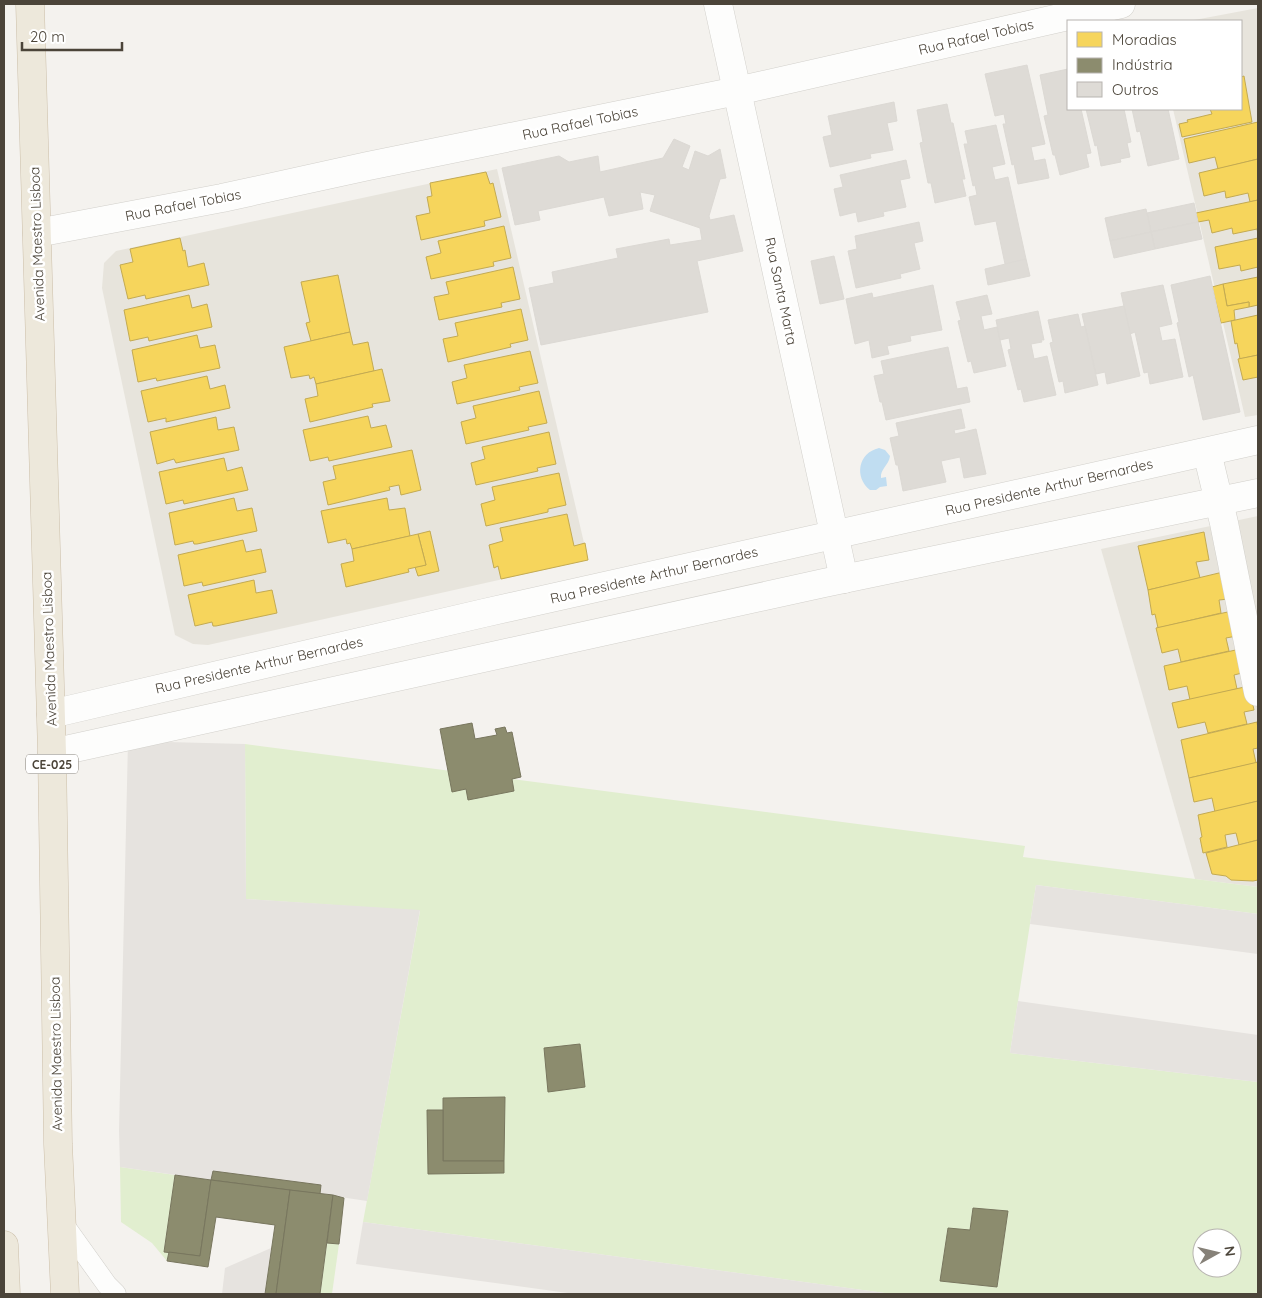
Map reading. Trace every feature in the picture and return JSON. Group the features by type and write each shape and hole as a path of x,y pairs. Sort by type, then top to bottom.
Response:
{"highway":[{"name":"Avenida Maestro Lisboa","path":"30,4 52,753 58,1144 66,1294"},
{"path":"4,1245 6,1294"}],"street":[{"name":"Rua Santa Marta","path":"718,4 844,579"},
{"name":"Rua Rafael Tobias","path":"37,233 222,198 368,166 737,91 1121,4"},
{"name":"Rua Presidente Arthur Bernardes","path":"51,714 484,613 1258,440"},
{"path":"1207,452 1226,533 1258,692"},
{"path":"52,753 844,579 1258,493"},
{"path":"484,613 493,656"}],"lane":[{"path":"62,1222 107,1285 116,1294"}],"shaded area":[{"path":"1258,8 1258,415 1245,417 1173,110 1242,110 1242,20 1194,20"},
{"path":"497,169 588,560 208,645 193,644 175,635 102,288 104,263 116,251"},
{"path":"1258,516 1258,887 1195,879 1101,549"},
{"path":"128,741 245,744 246,899 420,910 367,1201 320,1194 321,1186 213,1171 211,1180 120,1167 119,1131"},
{"path":"1036,885 1258,914 1258,954 1030,924"},
{"path":"1018,1001 1258,1035 1258,1082 1010,1053"},
{"path":"363,1222 892,1294 575,1294 356,1264"},
{"path":"271,1248 265,1294 222,1294 225,1268"}],"green space":[{"path":"245,744 1025,846 1023,857 1258,887 1258,914 1036,885 1010,1053 1258,1082 1258,1294 892,1294 363,1222 420,911 246,899","holes":["973,1208 1008,1211 997,1287 940,1281 948,1228 970,1230"]},
{"path":"120,1167 175,1175 164,1251 169,1252 167,1261 152,1243 121,1222"},
{"path":"327,1243 339,1244 332,1294 320,1294"}],"water":[{"path":"879,448 885,450 890,456 881,475 881,478 886,477 887,486 870,490 862,479 861,466 866,455"}],"building: Moradias":[{"path":"1244,76 1252,122 1182,137 1179,124 1188,122 1187,120 1212,114 1210,110 1242,110 1242,77"},
{"path":"1258,122 1258,159 1218,169 1215,157 1189,163 1184,139"},
{"path":"1258,159 1258,200 1250,202 1248,193 1226,198 1225,191 1204,196 1199,173"},
{"path":"486,172 490,184 493,183 501,217 484,221 485,226 421,240 416,216 430,213 427,197 432,196 430,183"},
{"path":"1258,200 1258,234 1257,229 1233,234 1232,228 1212,233 1209,220 1198,222 1196,213"},
{"path":"504,226 511,258 493,262 494,266 431,279 426,257 441,253 438,241"},
{"path":"180,238 183,251 185,250 188,267 204,263 209,285 146,299 145,295 128,299 120,265 133,262 130,249"},
{"path":"1258,238 1258,267 1241,271 1240,265 1219,269 1215,247"},
{"path":"513,267 520,299 501,303 502,307 439,320 434,297 449,294 446,282"},
{"path":"338,275 350,332 311,341 306,323 310,322 301,282"},
{"path":"1258,277 1258,305 1249,307 1249,302 1227,306 1223,284"},
{"path":"1223,284 1227,306 1249,302 1249,307 1234,310 1235,320 1221,323 1212,287"},
{"path":"189,295 192,308 207,304 212,327 149,341 148,337 130,341 124,310"},
{"path":"521,309 528,340 510,344 511,347 448,362 443,339 458,336 455,323"},
{"path":"1258,315 1258,355 1240,359 1231,321"},
{"path":"350,332 353,345 368,342 374,371 316,384 314,377 310,379 309,375 291,378 284,347"},
{"path":"197,335 200,348 215,345 220,368 157,381 156,378 138,382 132,350"},
{"path":"530,351 538,383 519,387 520,390 457,404 452,382 467,378 464,365"},
{"path":"1258,355 1258,377 1243,380 1238,359"},
{"path":"382,369 390,401 372,404 373,407 310,422 305,399 318,396 316,384"},
{"path":"207,376 210,389 225,385 230,408 166,422 166,418 148,422 141,391"},
{"path":"539,391 547,423 528,427 529,430 466,444 461,422 476,418 473,406"},
{"path":"368,416 371,428 386,425 392,447 329,461 328,457 310,461 303,430"},
{"path":"216,417 218,430 234,427 239,450 176,463 174,459 157,464 150,432"},
{"path":"549,432 556,464 537,468 538,471 476,485 471,463 485,459 482,447"},
{"path":"412,450 421,490 401,495 399,485 389,487 390,490 328,505 323,482 336,479 333,466"},
{"path":"224,458 227,471 242,467 248,490 184,504 183,500 166,504 159,472"},
{"path":"559,473 566,505 548,509 548,512 486,526 481,504 495,500 492,487"},
{"path":"234,498 237,511 252,508 257,531 197,544 194,544 193,541 175,545 169,513"},
{"path":"387,498 389,510 405,508 410,536 352,549 350,543 347,544 346,539 328,543 321,511"},
{"path":"567,514 574,546 585,543 588,560 501,579 498,566 494,568 489,545 503,541 500,528"},
{"path":"430,531 439,571 418,576 415,567 426,565 418,534"},
{"path":"1204,532 1209,560 1196,562 1200,578 1148,590 1138,546"},
{"path":"418,534 426,565 408,569 409,572 346,587 341,564 354,561 352,549"},
{"path":"243,540 246,552 261,549 266,572 203,586 202,582 184,586 178,555"},
{"path":"1223,572 1229,599 1219,600 1221,613 1158,628 1155,614 1152,615 1148,590"},
{"path":"254,580 256,593 272,590 277,613 216,626 213,626 212,622 195,626 188,595"},
{"path":"1232,611 1237,636 1226,638 1229,651 1181,662 1178,649 1162,653 1156,628"},
{"path":"1240,649 1246,672 1234,675 1237,689 1190,700 1187,686 1169,690 1164,666"},
{"path":"1249,686 1254,710 1244,712 1247,724 1208,733 1205,722 1178,728 1172,703"},
{"path":"1257,722 1258,748 1253,749 1256,763 1189,778 1181,740"},
{"path":"1258,762 1258,801 1215,812 1212,798 1194,802 1189,778"},
{"path":"1258,801 1258,840 1239,845 1236,833 1225,835 1227,847 1203,853 1198,815"},
{"path":"1258,840 1258,880 1231,880 1226,876 1212,874 1206,853"}],"building: Indústria":[{"path":"472,723 475,739 497,735 495,729 505,727 507,733 512,732 521,777 512,779 514,791 468,800 466,789 452,792 440,729"},
{"path":"580,1044 585,1087 548,1092 544,1048"},
{"path":"505,1097 504,1161 443,1161 443,1098"},
{"path":"427,1110 443,1110 443,1161 504,1161 504,1173 428,1174"},
{"path":"213,1171 321,1185 320,1194 211,1180"},
{"path":"175,1175 211,1180 200,1256 164,1252"},
{"path":"211,1180 290,1190 276,1294 265,1294 275,1225 216,1217 208,1267 167,1261 169,1252 200,1256"},
{"path":"290,1190 333,1195 320,1294 276,1294"},
{"path":"333,1195 344,1198 339,1244 327,1243"},
{"path":"973,1208 1008,1211 997,1287 940,1281 948,1228 970,1230"}],"building: Outros":[{"path":"1027,65 1045,144 1031,147 1034,161 1045,159 1049,178 1018,184 1003,124 1006,124 1004,114 995,116 985,74"},
{"path":"1067,69 1067,110 1081,110 1091,153 1086,154 1089,167 1060,175 1055,155 1053,155 1044,116 1048,115 1040,75"},
{"path":"894,102 897,121 887,123 893,150 870,154 871,158 830,167 823,137 832,135 828,116"},
{"path":"947,104 965,179 962,179 966,196 935,203 931,183 928,183 920,143 923,142 917,110"},
{"path":"1086,110 1124,110 1131,142 1127,143 1130,157 1120,159 1121,162 1101,166 1097,145 1095,146"},
{"path":"1132,110 1168,110 1179,159 1148,166 1140,131 1137,132"},
{"path":"996,125 1005,164 992,167 995,180 1008,177 1026,259 1005,264 996,221 975,225 969,197 977,195 975,185 973,186 964,144 968,144 965,131"},
{"path":"674,139 690,146 682,167 689,170 695,151 708,156 720,149 726,178 720,179 709,216 710,220 734,215 743,251 697,261 708,312 541,345 529,288 554,283 552,272 618,258 616,249 669,239 670,245 702,240 700,228 650,211 655,195 640,192 643,209 609,216 604,197 538,211 540,220 515,225 502,168 559,156 569,162 598,156 600,172 663,158"},
{"path":"906,160 910,178 900,180 906,207 883,212 884,216 858,222 856,212 840,216 834,189 843,187 840,175"},
{"path":"1194,203 1198,222 1151,232 1147,213"},
{"path":"1146,209 1151,232 1110,241 1105,218"},
{"path":"919,222 923,241 914,243 920,269 900,274 901,278 856,288 848,251 857,249 855,236"},
{"path":"1198,222 1202,239 1155,249 1151,232"},
{"path":"1151,232 1155,249 1114,258 1110,241"},
{"path":"834,256 844,299 820,304 811,261"},
{"path":"1026,259 1030,276 988,285 985,269"},
{"path":"1210,276 1240,412 1203,420 1193,375 1189,377 1171,285"},
{"path":"933,285 942,330 910,336 911,341 887,346 889,354 872,358 869,340 855,344 846,299 872,293 873,298"},
{"path":"1163,285 1172,324 1159,327 1162,341 1175,339 1183,377 1150,384 1148,372 1144,373 1135,332 1130,334 1121,293"},
{"path":"987,295 992,314 981,316 984,330 997,327 1006,366 974,373 971,361 968,362 958,321 961,320 956,302"},
{"path":"1124,306 1140,376 1107,384 1105,372 1096,374 1082,314"},
{"path":"1038,311 1044,340 1031,344 1034,359 1047,356 1056,395 1024,402 1021,389 1018,390 1008,350 1011,349 1009,338 1000,340 996,320"},
{"path":"1078,314 1081,327 1085,326 1098,385 1065,393 1063,381 1059,382 1050,343 1053,342 1048,320"},
{"path":"948,347 957,389 967,387 970,402 886,420 874,376 884,374 881,361"},
{"path":"961,409 965,428 954,430 955,434 976,429 986,474 964,478 960,457 941,461 946,482 903,491 890,438 899,436 896,423"}]}
